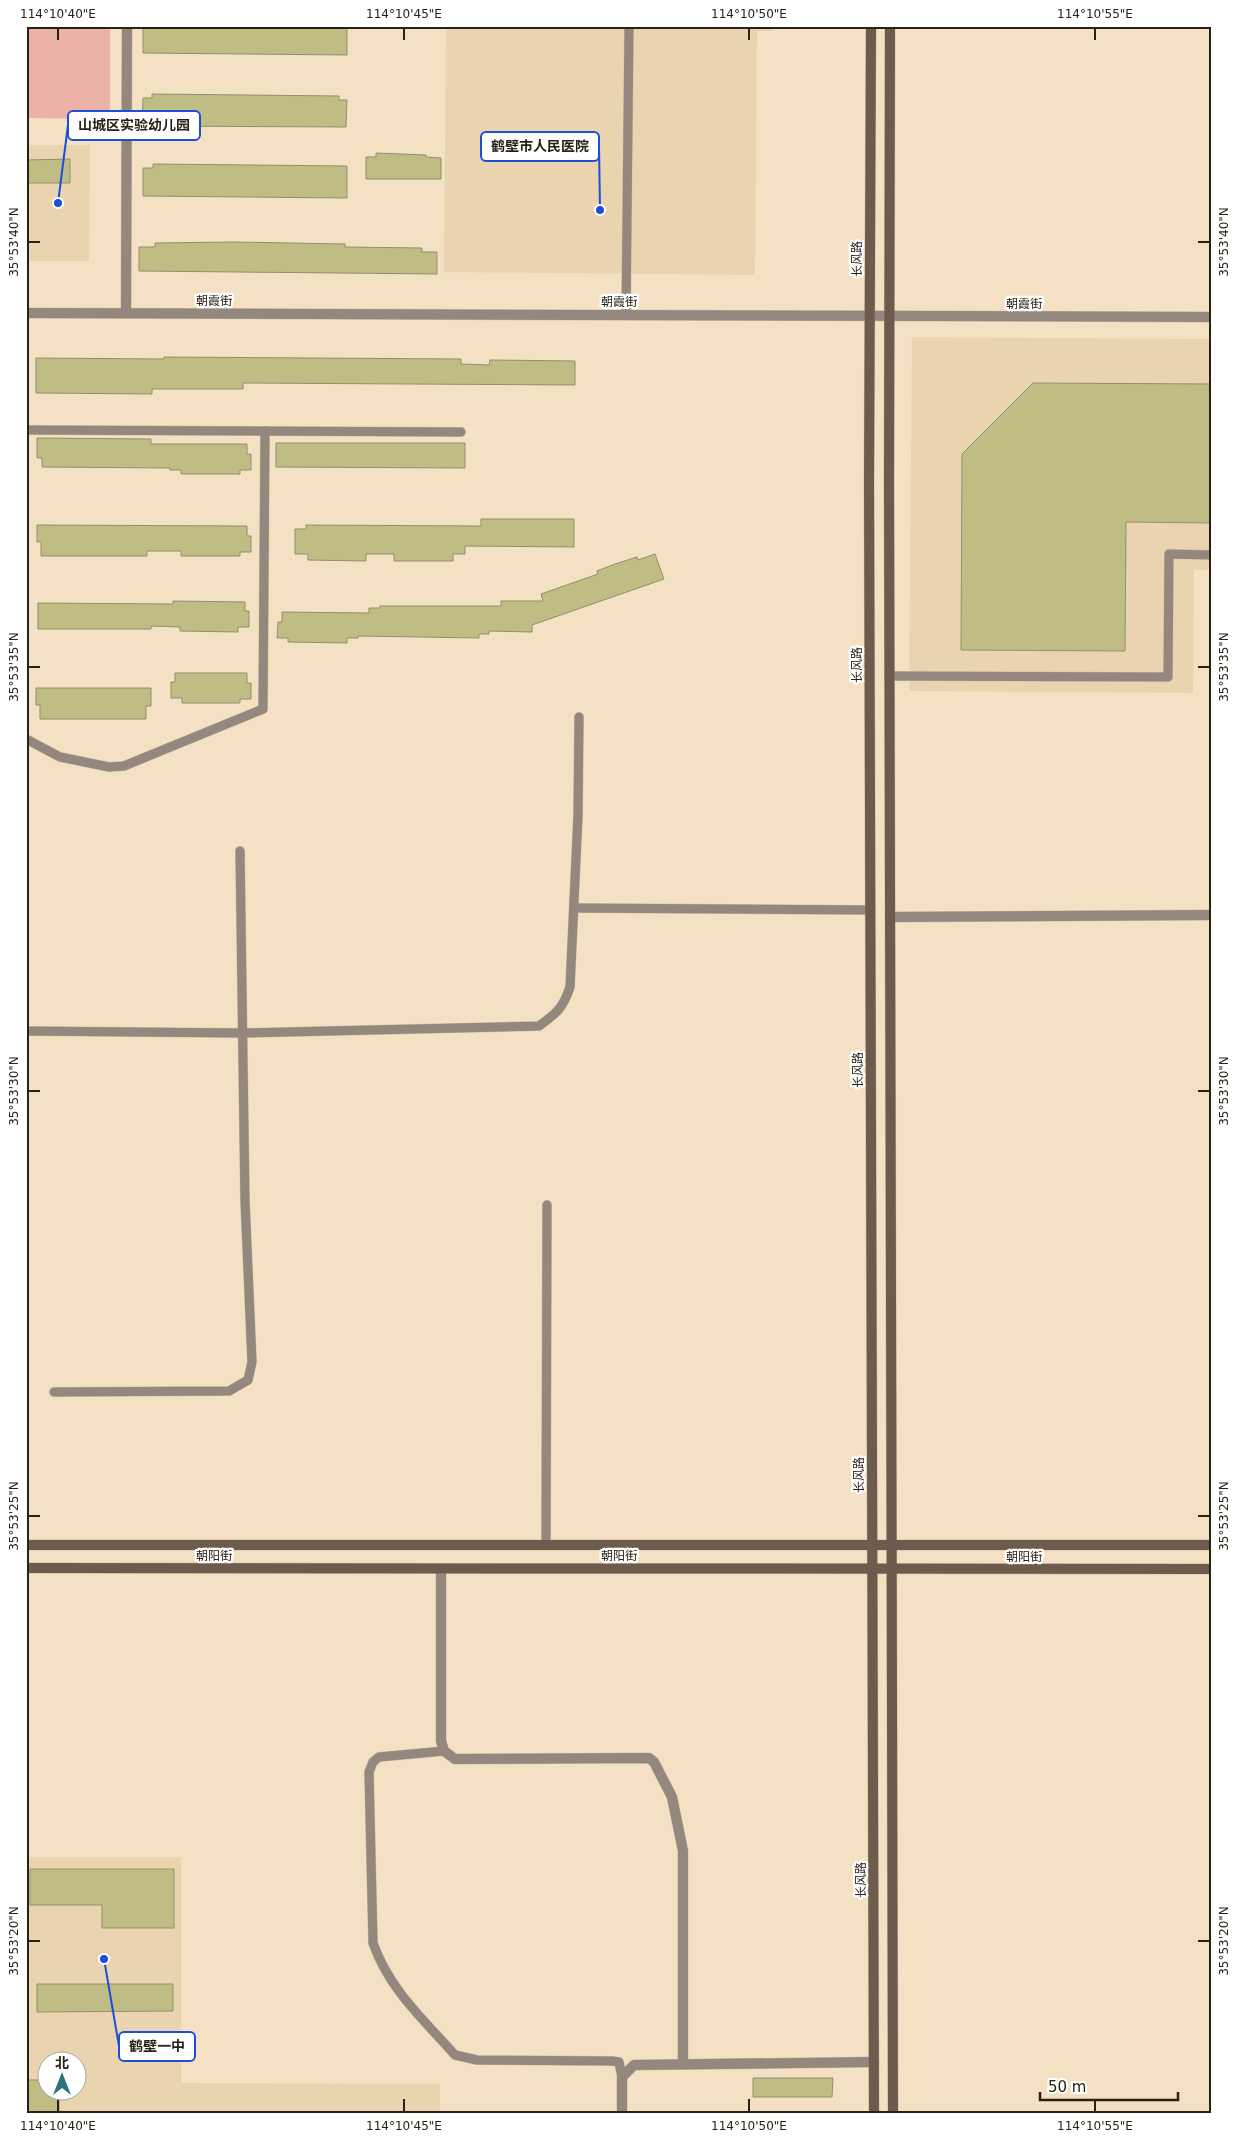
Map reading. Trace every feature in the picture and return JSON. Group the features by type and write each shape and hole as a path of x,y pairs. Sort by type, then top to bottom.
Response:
{"main road":[{"name":"长风路","path":"871,26 870,910 874,2113"},
{"path":"890,26 889,676 893,2113"},
{"name":"朝阳街","path":"26,1545 1212,1545"},
{"name":"朝阳街","path":"26,1568 1212,1569"}],"street":[{"path":"126,313 127,26"},
{"name":"朝霞街","path":"26,313 1212,317"},
{"path":"890,917 1212,915"},
{"path":"440,1569 441,1741 444,1751 455,1759 649,1758 654,1762 672,1797 683,1851 683,2063"},
{"path":"622,2113 622,2078 634,2065 874,2062"}],"lane":[{"path":"626,315 629,26"},
{"path":"26,430 461,432"},
{"path":"26,739 60,757 109,767 124,766 263,709 265,431"},
{"path":"889,676 1168,678 1168,554 1212,555"},
{"path":"26,1030 242,1034 539,1026 557,1014 570,987 578,815 579,717"},
{"path":"54,1392 230,1391 248,1380 252,1362 245,1201 240,851"},
{"path":"574,908 870,910"},
{"path":"546,1205 546,1545"},
{"path":"444,1751 378,1757 373,1762 369,1772 373,1942 380,1963 394,1987 455,2054 462,2058 477,2060 612,2061 620,2062 622,2078"}],"shaded area":[{"path":"26,26 110,26 110,109 101,119 26,118"},
{"path":"446,26 773,26 773,31 757,31 755,275 444,272"},
{"path":"26,145 90,145 89,261 26,261"},
{"path":"912,337 1212,339 1212,570 1194,570 1193,693 909,691"},
{"path":"26,1857 181,1857 181,2083 440,2084 440,2113 26,2113"}],"building":[{"path":"143,26 347,27 347,55 143,53"},
{"path":"152,94 339,96 339,100 347,100 346,127 142,126 143,98 152,98"},
{"path":"376,153 426,155 426,157 441,158 441,179 366,179 366,157 376,157"},
{"path":"70,159 70,183 26,183 26,160"},
{"path":"153,164 347,166 347,198 143,196 143,168 153,168"},
{"path":"155,243 345,244 345,247 422,248 422,252 437,252 437,274 139,271 139,247 155,247"},
{"path":"164,357 461,359 461,364 489,365 490,360 575,361 575,385 243,383 243,389 152,389 152,394 36,393 36,358 164,359"},
{"path":"1033,383 1212,384 1212,523 1126,522 1125,651 961,650 962,454"},
{"path":"37,438 151,439 151,444 247,444 247,454 251,454 251,470 240,470 240,474 181,474 181,470 170,470 170,468 42,467 42,458 37,458"},
{"path":"276,443 465,443 465,468 276,467"},
{"path":"481,519 574,519 574,547 465,546 465,554 453,554 453,561 394,561 394,554 366,554 366,561 308,560 308,554 295,554 295,529 306,529 306,525 481,526"},
{"path":"37,525 247,526 247,536 251,536 251,552 240,552 240,556 181,556 181,551 147,551 147,556 41,556 41,542 37,542"},
{"path":"655,554 664,579 532,625 532,632 489,631 489,634 479,634 479,638 358,636 358,638 347,638 347,643 288,642 288,638 277,638 278,622 282,622 282,612 369,613 369,608 380,608 380,606 501,606 501,601 543,601 541,594 598,574 597,571 615,564 637,557 638,560"},
{"path":"173,601 245,602 245,611 249,611 249,627 238,627 238,632 180,631 180,627 151,626 151,629 38,629 38,603 173,604"},
{"path":"175,673 247,673 247,683 251,683 251,699 240,699 240,703 182,703 182,698 171,698 171,682 175,682"},
{"path":"36,688 151,688 151,706 146,706 146,719 40,719 40,705 36,705"},
{"path":"30,1869 174,1869 174,1928 102,1928 102,1905 30,1905"},
{"path":"37,1984 173,1984 173,2011 37,2012"},
{"path":"753,2078 833,2078 832,2097 753,2097"},
{"path":"26,2080 38,2080 38,2102 59,2102 59,2113 26,2113"}],"place":[{"name":"山城区实验幼儿园","path":"58,203"},
{"name":"鹤壁市人民医院","path":"600,210"},
{"name":"鹤壁一中","path":"104,1959"}]}
